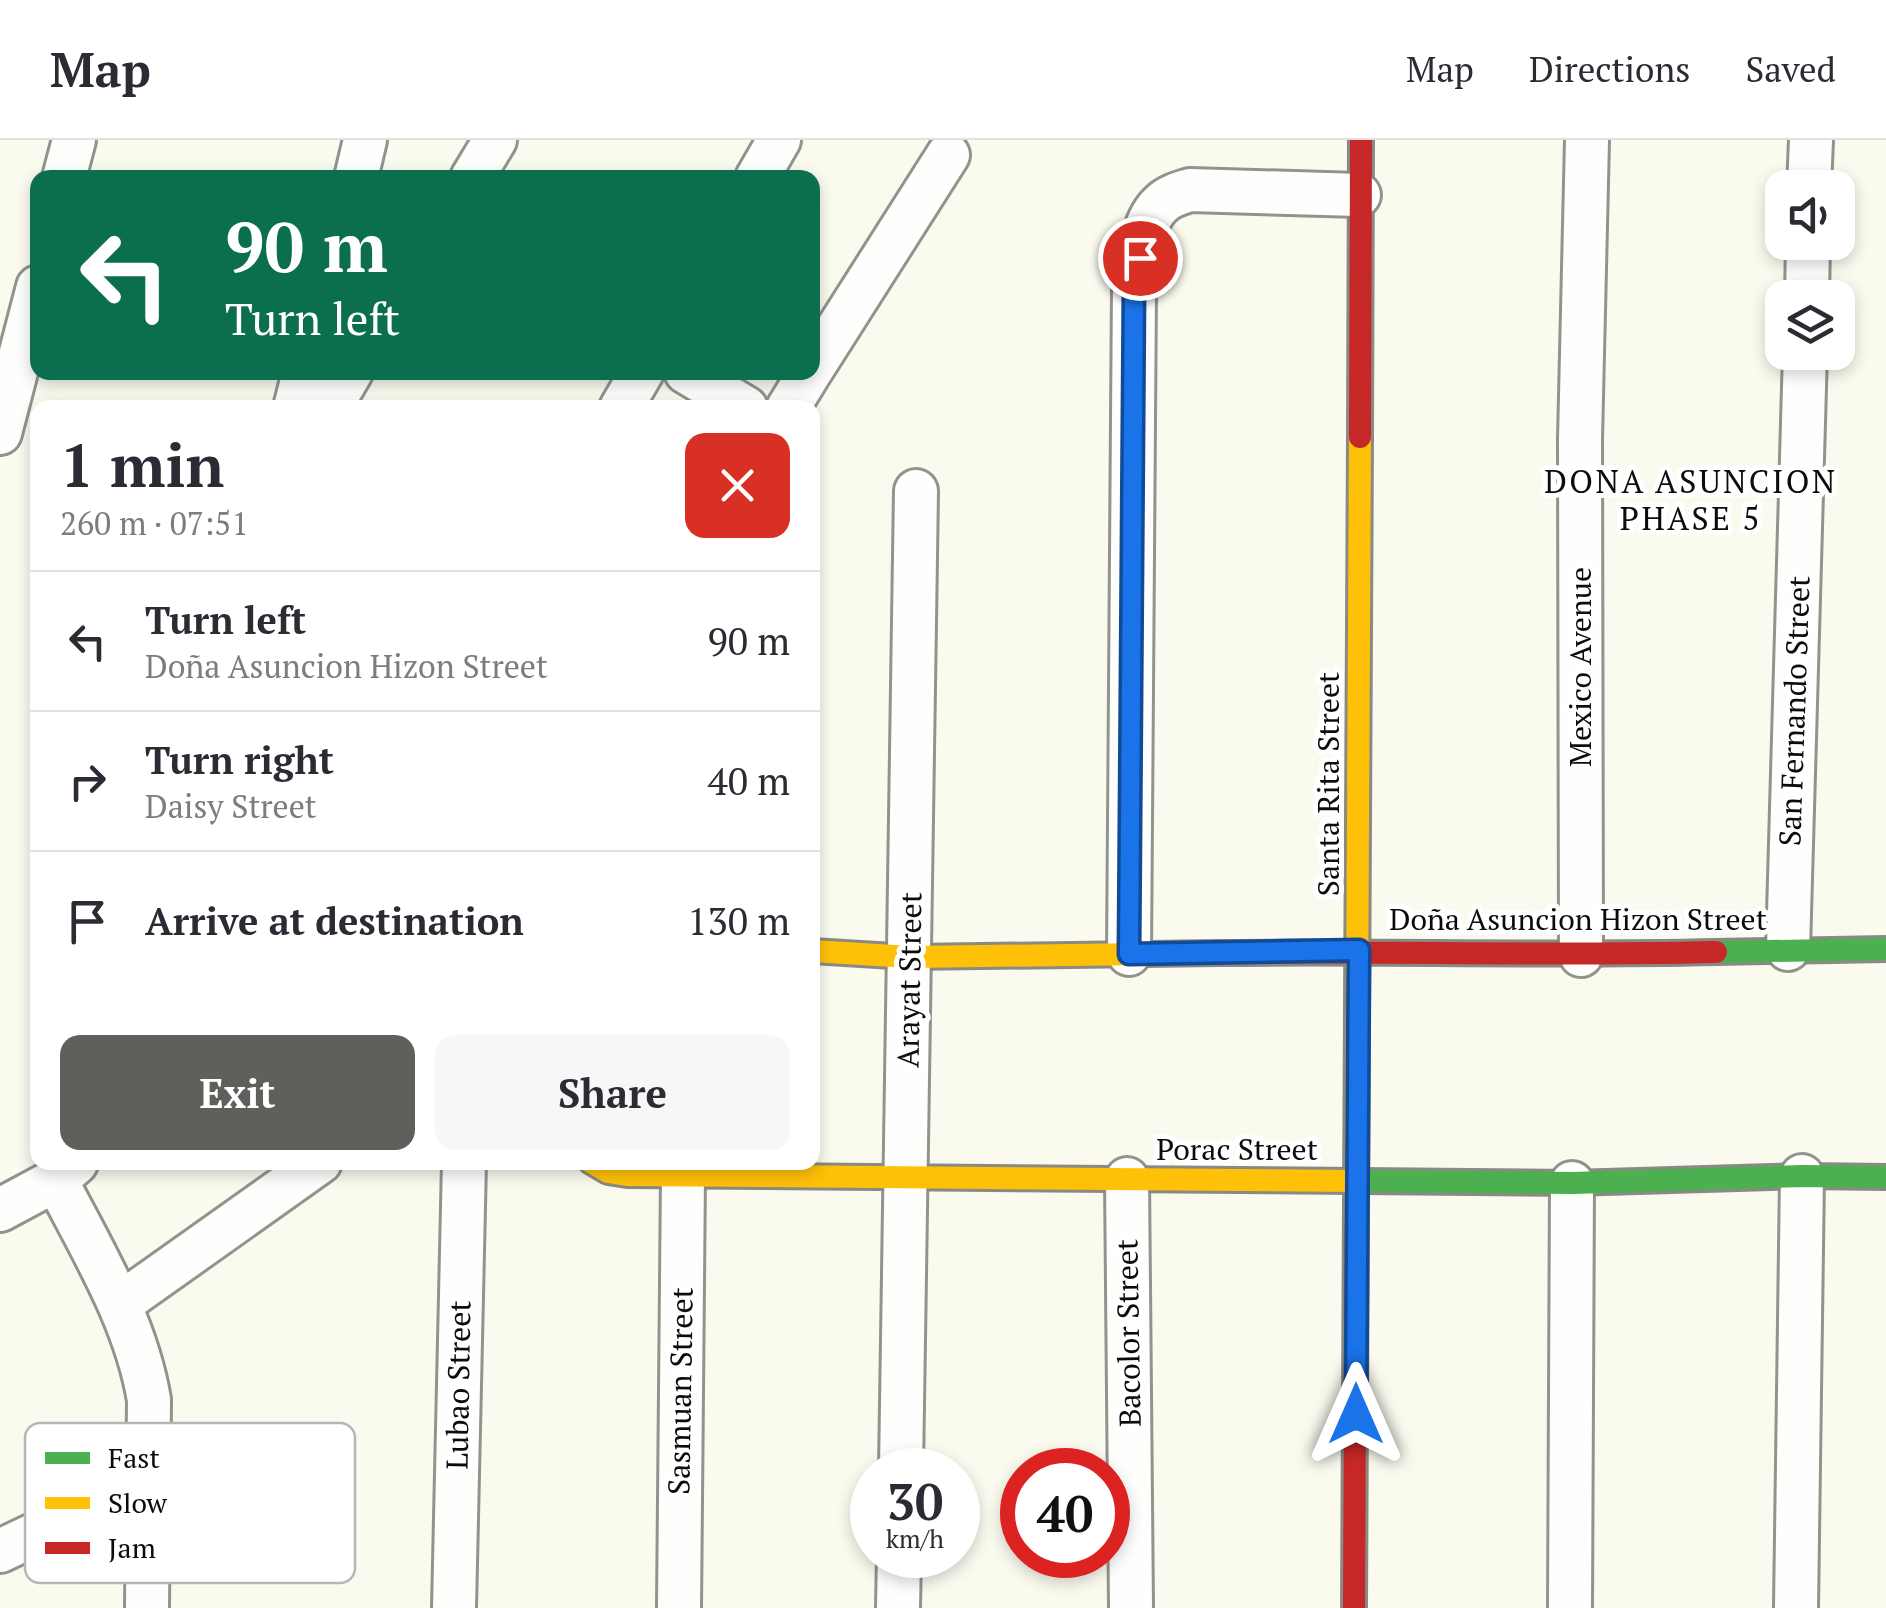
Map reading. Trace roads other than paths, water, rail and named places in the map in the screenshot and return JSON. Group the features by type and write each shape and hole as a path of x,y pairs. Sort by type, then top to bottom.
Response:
{"street":[{"path":"66,170 74,140"},
{"path":"358,170 366,140"},
{"path":"477,170 495,140"},
{"path":"762,170 779,140"},
{"name":"Santa Rita Street","path":"1354,1608 1361,140"},
{"name":"Mexico Avenue","path":"1581,955 1580,440 1587,140"},
{"path":"1810,140 1810,170"},
{"path":"820,357 948,154"},
{"path":"1129,954 1134,287 1147,228 1158,206 1171,196 1190,190 1359,196"},
{"path":"0,433 8,373 30,310"},
{"name":"San Fernando Street","path":"1788,949 1805,370"},
{"path":"699,380 733,400"},
{"name":"Arayat Street","path":"901,1448 916,490"},
{"name":"Doña Asuncion Hizon Street","path":"820,951 910,956 1359,950 1581,955 1886,949"},
{"path":"120,1304 309,1170"},
{"name":"Lubao Street","path":"454,1608 464,1170"},
{"name":"Porac Street","path":"603,1170 626,1175 1572,1183 1802,1176 1886,1178"},
{"path":"0,1210 67,1171 145,1373 149,1423"},
{"name":"Sasmuan Street","path":"679,1608 683,1174"},
{"path":"1796,1608 1802,1176"},
{"name":"Bacolor Street","path":"1127,1179 1131,1608"},
{"path":"1570,1608 1572,1183"},
{"path":"0,1552 25,1540"},
{"path":"898,1608 899,1578"},
{"path":"146,1583 146,1608"}],"district":[{"name":"DONA ASUNCION PHASE 5","path":"1691,500"}]}
